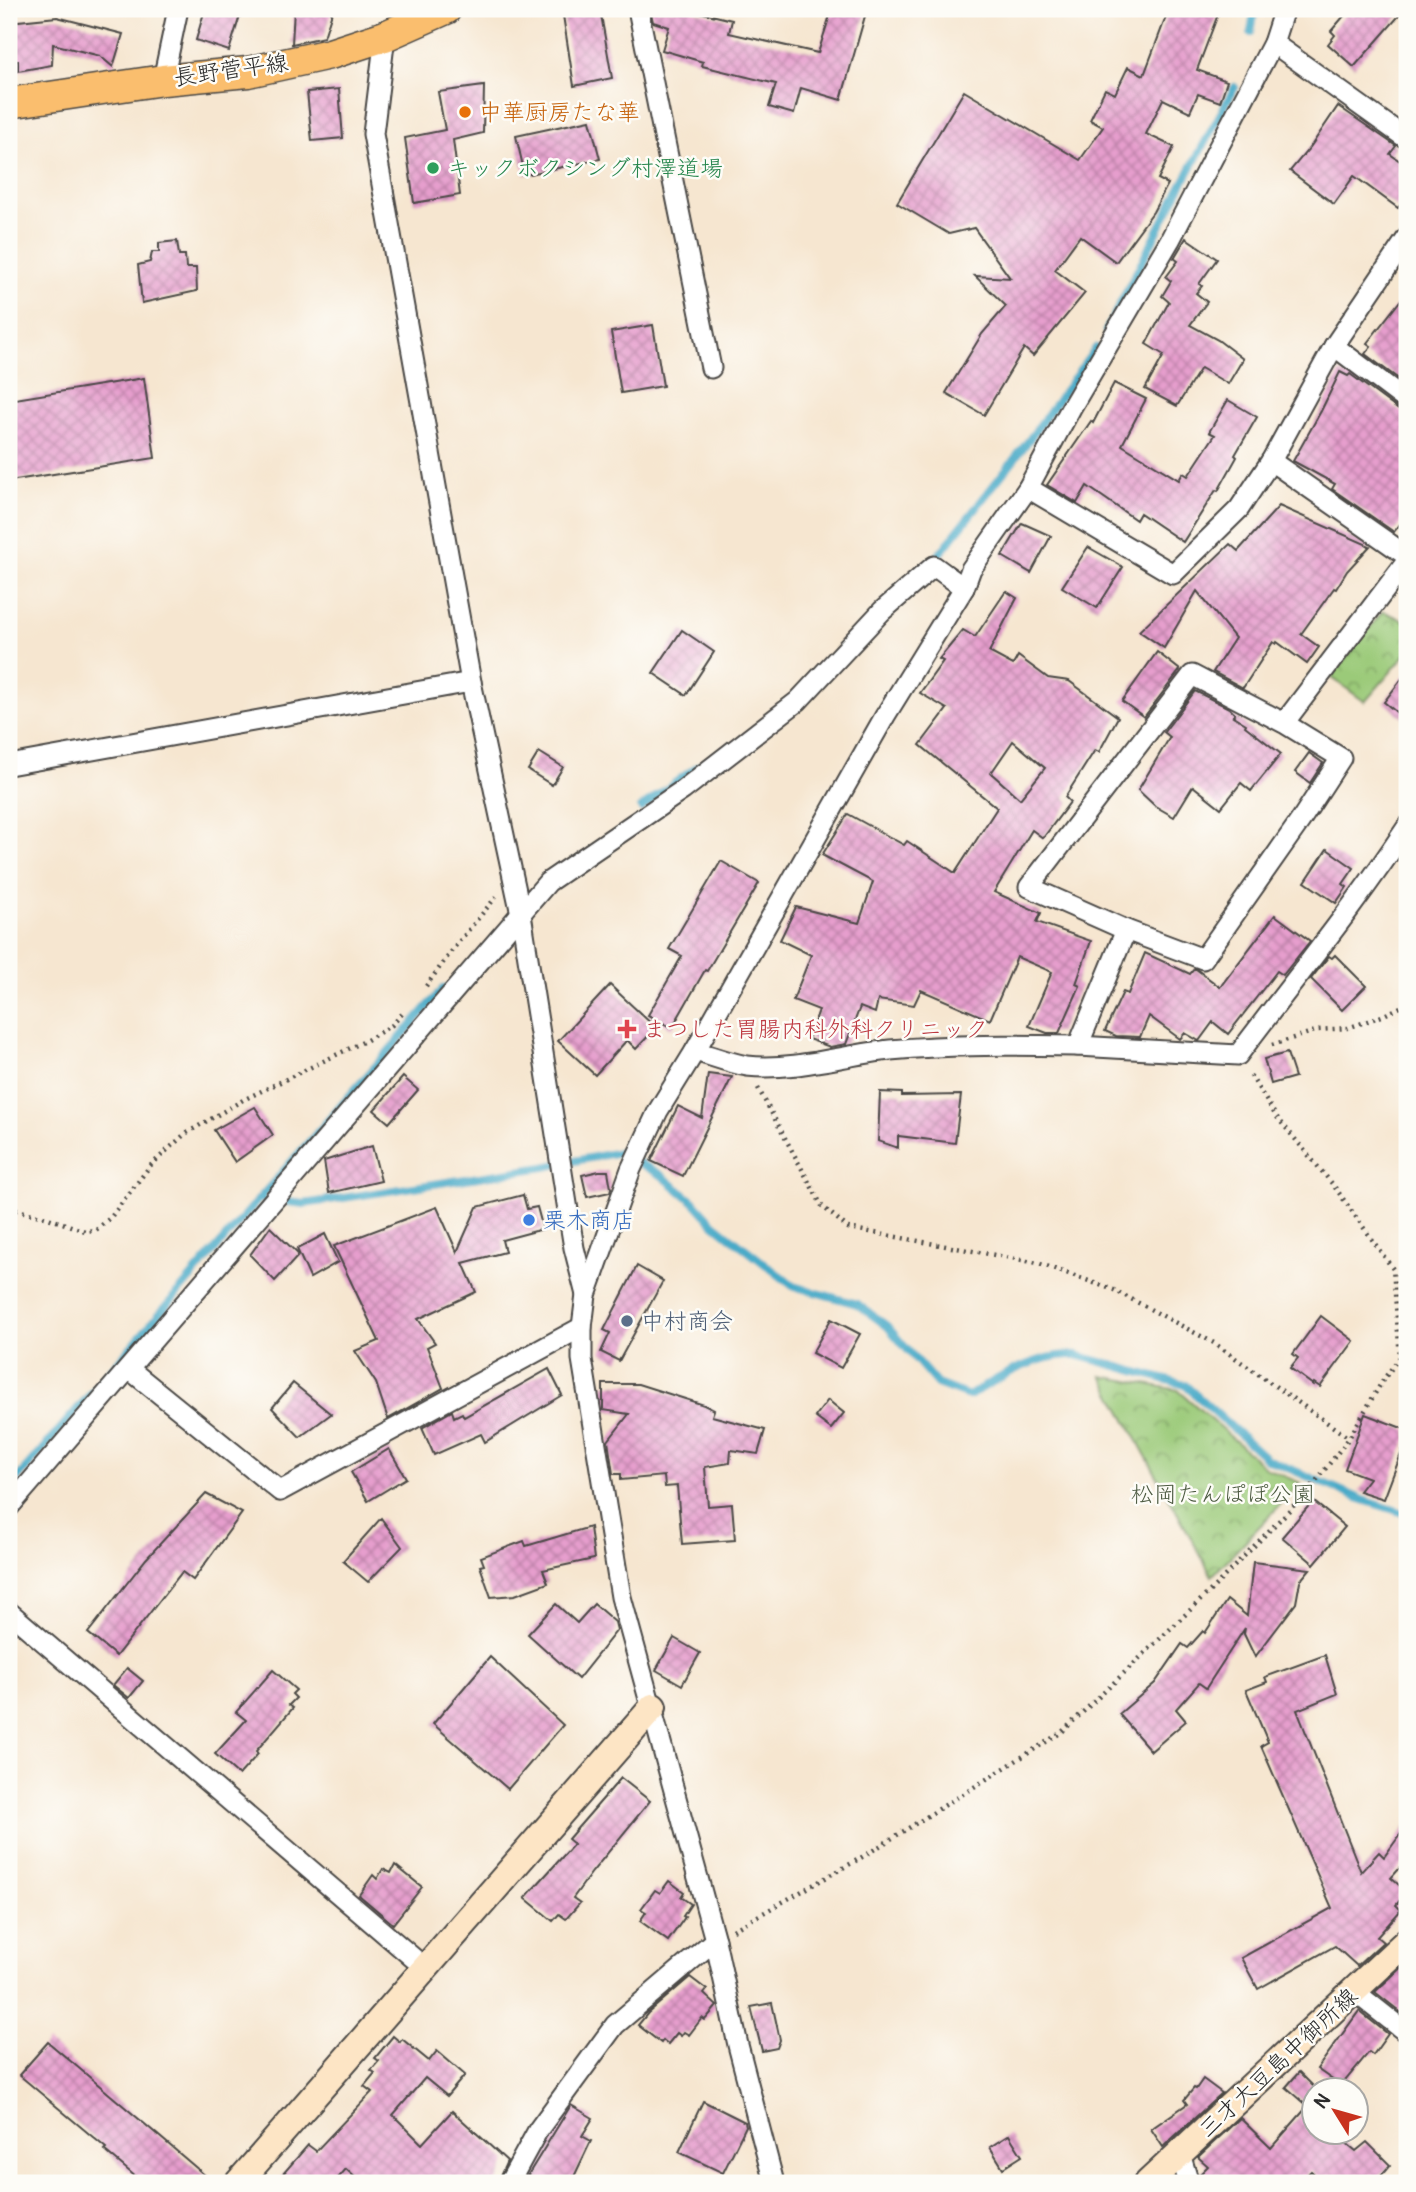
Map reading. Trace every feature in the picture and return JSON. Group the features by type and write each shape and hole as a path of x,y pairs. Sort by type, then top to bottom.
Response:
{"main road":[{"name":"長野菅平線","path":"9,103 163,80 248,72 330,54 385,36 446,9"}],"street":[{"path":"163,80 178,9"},
{"path":"638,9 711,368"},
{"path":"774,2183 738,2045 715,1940 621,1597 582,1359 586,1295 635,1162 658,1111 695,1051 885,716 964,588 971,569 1028,488 1071,408 1170,240 1273,43 1284,9"},
{"path":"385,36 373,134 471,682 520,914 574,1248 586,1295"},
{"path":"1273,43 1407,139"},
{"path":"1028,488 1173,574 1239,509 1272,461 1334,346 1407,239"},
{"path":"1334,346 1407,401"},
{"path":"1272,461 1407,559 1284,723"},
{"path":"9,1507 548,882 683,790 798,701 882,611 934,566 964,588"},
{"path":"1192,675 1284,723 1341,758 1203,959 1126,930 1029,887 1192,675"},
{"path":"9,765 471,682"},
{"path":"695,1051 746,1066 813,1063 851,1055 955,1046 1078,1046 1238,1055 1326,937 1373,880 1407,827"},
{"path":"1078,1046 1126,930"},
{"path":"129,1369 280,1492 582,1327"},
{"path":"9,1612 425,1968"},
{"path":"238,2183 653,1707"},
{"path":"509,2183 538,2130 615,2025 715,1940"},
{"name":"三才大豆島中御所線","path":"1148,2183 1407,1941"},
{"path":"1355,1992 1407,2033"},
{"path":"1180,2154 1189,2183"}],"path":[{"path":"422,992 496,896 514,884"},
{"path":"715,1940 859,1859 1062,1732 1209,1592 1310,1489 1349,1438 1383,1380 1400,1357 1393,1269 1334,1186 1276,1116 1238,1055 1318,1030 1348,1028 1407,1004"},
{"path":"9,1208 85,1231 96,1230 111,1217 150,1166 185,1134 243,1100 367,1040 391,1025 407,1009"},
{"path":"746,1066 822,1206 848,1228 1038,1264 1114,1290 1214,1343 1349,1438"}],"green space":[{"path":"1383,611 1407,622 1407,653 1365,702 1331,677"},
{"name":"松岡たんぽぽ公園","path":"1102,1376 1178,1390 1267,1469 1301,1483 1212,1576"}],"building":[{"path":"205,9 242,9 229,51 196,40"},
{"path":"294,9 333,9 324,37 292,44"},
{"path":"562,9 600,9 612,78 574,86"},
{"path":"650,9 687,9 732,20 729,33 818,53 832,9 867,9 841,100 801,88 794,114 769,107 776,84 702,66 703,62 662,50 669,27 653,22"},
{"path":"1169,9 1220,9 1197,70 1227,81 1220,102 1198,94 1190,112 1163,99 1146,134 1174,147 1158,179 1168,184 1153,212 1116,262 1080,236 1055,270 1085,293 1033,356 1024,348 984,415 946,393 982,334 1006,306 975,276 1010,278 974,228 949,234 897,203 964,91 1080,160 1103,127 1090,120 1105,89 1115,94 1128,67 1144,75"},
{"path":"1350,9 1405,9 1354,67 1328,44 1335,35 1331,31"},
{"path":"57,17 123,34 113,67 100,56 53,44 52,65 18,71 18,61 9,61 9,22"},
{"path":"484,86 483,133 453,140 460,195 414,203 405,138 445,130 438,92"},
{"path":"339,89 343,138 312,141 307,92"},
{"path":"1338,106 1396,146 1390,154 1407,166 1407,196 1398,208 1354,176 1334,204 1290,171"},
{"path":"590,120 600,159 525,175 516,136"},
{"path":"1186,238 1217,259 1199,284 1202,286 1196,293 1207,302 1190,325 1218,340 1243,359 1228,384 1201,368 1177,406 1145,389 1164,355 1146,344 1169,302 1162,296 1171,281 1166,277 1178,261 1174,258"},
{"path":"177,241 179,255 185,255 186,268 196,268 197,291 142,303 138,265 150,262 152,252 159,252 159,243"},
{"path":"1407,292 1407,371 1400,380 1365,354 1371,346 1367,343"},
{"path":"653,325 663,386 621,393 611,332"},
{"path":"1340,372 1348,376 1350,374 1400,411 1407,413 1407,515 1394,532 1332,489 1335,484 1293,461"},
{"path":"144,378 155,458 9,481 9,400"},
{"path":"1114,383 1146,399 1122,445 1179,480 1183,473 1188,476 1215,435 1209,432 1228,400 1257,417 1218,491 1216,490 1183,542 1140,513 1136,520 1087,486 1077,503 1047,485 1091,421 1093,423"},
{"path":"1279,506 1370,546 1347,571 1301,634 1319,647 1307,664 1277,642 1273,642 1243,688 1213,672 1235,638 1197,591 1164,648 1139,631 1230,544 1238,551"},
{"path":"1022,523 1051,536 1031,573 1002,556"},
{"path":"1088,547 1123,567 1097,608 1062,587"},
{"path":"1006,591 1017,598 989,652 1013,665 1018,656 1048,678 1069,681 1118,717 1099,752 1095,750 1065,797 1070,802 1043,838 1032,830 994,892 1041,913 1037,922 1091,941 1076,984 1080,986 1059,1033 1047,1033 1029,1026 1052,972 1017,957 990,1020 921,990 914,1005 878,1000 875,1013 860,1007 846,1044 830,1047 808,1039 819,1010 793,1000 811,955 780,940 796,907 859,923 873,882 822,855 848,814 904,845 907,841 955,873 997,808 920,745 947,709 920,693 943,661 939,659 963,630 975,637","holes":["1013,741 1045,768 1020,799 991,773"]},
{"path":"682,630 714,652 686,695 653,673"},
{"path":"1157,652 1180,670 1144,717 1122,701"},
{"path":"1407,672 1407,721 1384,702"},
{"path":"1195,691 1229,708 1235,714 1233,716 1281,754 1251,791 1241,783 1221,808 1193,786 1174,817 1155,806 1138,790 1170,737 1164,732"},
{"path":"539,752 563,767 552,785 528,770"},
{"path":"1309,753 1323,763 1310,783 1295,772"},
{"path":"1327,849 1354,868 1343,884 1347,887 1336,903 1305,882"},
{"path":"721,861 759,883 672,1028 648,1015 682,956 669,949"},
{"path":"1275,915 1310,941 1283,975 1277,971 1228,1034 1213,1022 1199,1041 1185,1033 1180,1039 1149,1016 1140,1037 1116,1036 1105,1031 1123,992 1128,994 1145,953 1190,974 1196,969 1220,987"},
{"path":"1335,955 1366,986 1342,1010 1311,979 1329,956 1332,958"},
{"path":"610,985 656,1028 636,1049 627,1040 595,1075 558,1041"},
{"path":"1287,1053 1295,1077 1271,1084 1264,1059"},
{"path":"708,1074 732,1077 683,1176 651,1161 678,1106 702,1118"},
{"path":"403,1077 418,1090 389,1123 374,1110"},
{"path":"880,1092 902,1093 902,1096 961,1095 955,1143 898,1136 898,1148 878,1141"},
{"path":"255,1107 273,1135 235,1162 214,1130"},
{"path":"372,1146 381,1181 329,1193 324,1161"},
{"path":"608,1171 610,1192 587,1197 582,1175"},
{"path":"523,1195 527,1209 537,1207 543,1229 502,1240 505,1252 463,1263 476,1292 418,1319 435,1343 427,1347 443,1388 388,1419 376,1383 355,1351 379,1341 334,1246 437,1207 457,1252 477,1207"},
{"path":"270,1227 299,1255 275,1281 250,1255"},
{"path":"325,1234 338,1262 310,1278 297,1249"},
{"path":"637,1266 663,1281 619,1361 601,1352 610,1333 604,1330"},
{"path":"1321,1316 1354,1341 1320,1387 1290,1368 1298,1358 1293,1354"},
{"path":"831,1319 860,1334 841,1368 812,1353"},
{"path":"549,1369 562,1395 485,1442 481,1434 434,1455 422,1428 452,1411 454,1417 462,1413 464,1417"},
{"path":"293,1383 331,1414 300,1437 272,1408"},
{"path":"603,1384 638,1384 704,1405 714,1410 712,1416 765,1430 758,1454 731,1450 730,1463 705,1467 708,1506 732,1504 735,1540 682,1544 677,1486 665,1487 664,1476 621,1480 621,1474 613,1474 608,1441 629,1414 603,1410"},
{"path":"828,1400 844,1413 831,1429 815,1417"},
{"path":"1365,1414 1407,1430 1407,1438 1384,1499 1359,1491 1369,1478 1345,1469"},
{"path":"389,1449 406,1478 368,1501 351,1472"},
{"path":"206,1494 242,1513 193,1580 182,1572 116,1656 88,1633 146,1559"},
{"path":"1313,1501 1345,1527 1314,1564 1282,1537"},
{"path":"381,1518 402,1547 368,1582 343,1561"},
{"path":"590,1527 594,1559 543,1570 548,1583 515,1595 491,1597 480,1566 484,1565 481,1557 524,1541 526,1546"},
{"path":"1253,1562 1310,1569 1300,1581 1296,1603 1255,1657 1244,1634 1245,1628 1206,1688 1199,1683 1176,1709 1186,1721 1151,1751 1119,1714 1155,1683 1182,1644 1188,1648 1203,1631 1205,1633 1227,1600 1247,1616"},
{"path":"556,1604 577,1623 594,1604 615,1622 617,1630 578,1679 528,1634"},
{"path":"674,1638 700,1653 682,1685 656,1670"},
{"path":"1325,1655 1337,1694 1297,1710 1361,1872 1379,1852 1384,1857 1407,1825 1407,1860 1391,1878 1407,1892 1396,1905 1401,1910 1377,1937 1383,1942 1357,1966 1335,1946 1258,1989 1241,1958 1332,1908 1261,1746 1268,1742 1246,1690 1267,1682 1265,1677"},
{"path":"490,1657 563,1725 508,1789 433,1724"},
{"path":"127,1668 143,1681 129,1698 113,1685"},
{"path":"273,1670 296,1690 292,1694 296,1698 289,1705 293,1708 239,1775 215,1754 246,1720 236,1712"},
{"path":"621,1778 650,1801 573,1898 580,1903 566,1919 559,1914 553,1921 525,1898 574,1844 568,1839"},
{"path":"395,1865 422,1887 393,1924 359,1895 373,1875 377,1879 383,1869 391,1873"},
{"path":"669,1881 684,1892 681,1897 691,1904 668,1941 640,1921 646,1912 641,1909 655,1890 660,1893"},
{"path":"1407,1962 1407,2008 1403,2014 1375,1992"},
{"path":"690,1977 707,1990 704,1994 717,2006 705,2020 702,2018 689,2035 684,2032 681,2036 677,2033 668,2044 663,2040 661,2043 638,2025"},
{"path":"772,2003 780,2040 777,2048 762,2051 751,2007"},
{"path":"1359,2011 1388,2034 1373,2055 1369,2052 1349,2076 1327,2076 1317,2069"},
{"path":"393,2036 400,2042 402,2039 429,2061 437,2051 465,2075 447,2096 425,2078 393,2115 422,2144 452,2111 507,2161 497,2183 361,2183 346,2169 334,2183 275,2183 308,2145 316,2151 372,2092 364,2086 375,2073 371,2070 379,2061 375,2058"},
{"path":"48,2042 214,2183 143,2183 104,2150 106,2148 19,2075"},
{"path":"1299,2072 1303,2076 1300,2076 1300,2099 1286,2087"},
{"path":"1203,2079 1222,2093 1163,2147 1151,2129 1187,2104 1184,2100"},
{"path":"703,2101 745,2122 746,2126 723,2173 679,2152"},
{"path":"571,2105 593,2118 582,2136 591,2141 571,2183 523,2183"},
{"path":"1300,2115 1300,2146 1350,2146 1356,2151 1362,2146 1370,2145 1390,2165 1375,2183 1323,2183 1311,2171 1299,2183 1201,2183 1199,2175 1208,2166 1198,2157 1240,2118 1271,2148"},
{"path":"1009,2135 1022,2156 1003,2168 990,2147"}],"waterway":[{"path":"1251,32 1255,9"},
{"path":"1106,331 1235,87"},
{"path":"931,562 1023,448 1096,348"},
{"path":"641,808 698,766"},
{"path":"259,1199 444,988"},
{"path":"288,1202 304,1204 544,1167 620,1152 661,1175 695,1203 714,1224 793,1286 857,1304 887,1326 937,1384 969,1396 1020,1367 1048,1358 1076,1355 1185,1385 1267,1459 1363,1500 1407,1514"},
{"path":"9,1488 259,1199 262,1199"}],"place":[{"name":"中華厨房たな華","path":"465,112"},
{"name":"キックボクシング村澤道場","path":"433,168"},
{"name":"まつした胃腸内科外科クリニック","path":"627,1029"},
{"name":"栗木商店","path":"529,1220"},
{"name":"中村商会","path":"627,1321"}]}
